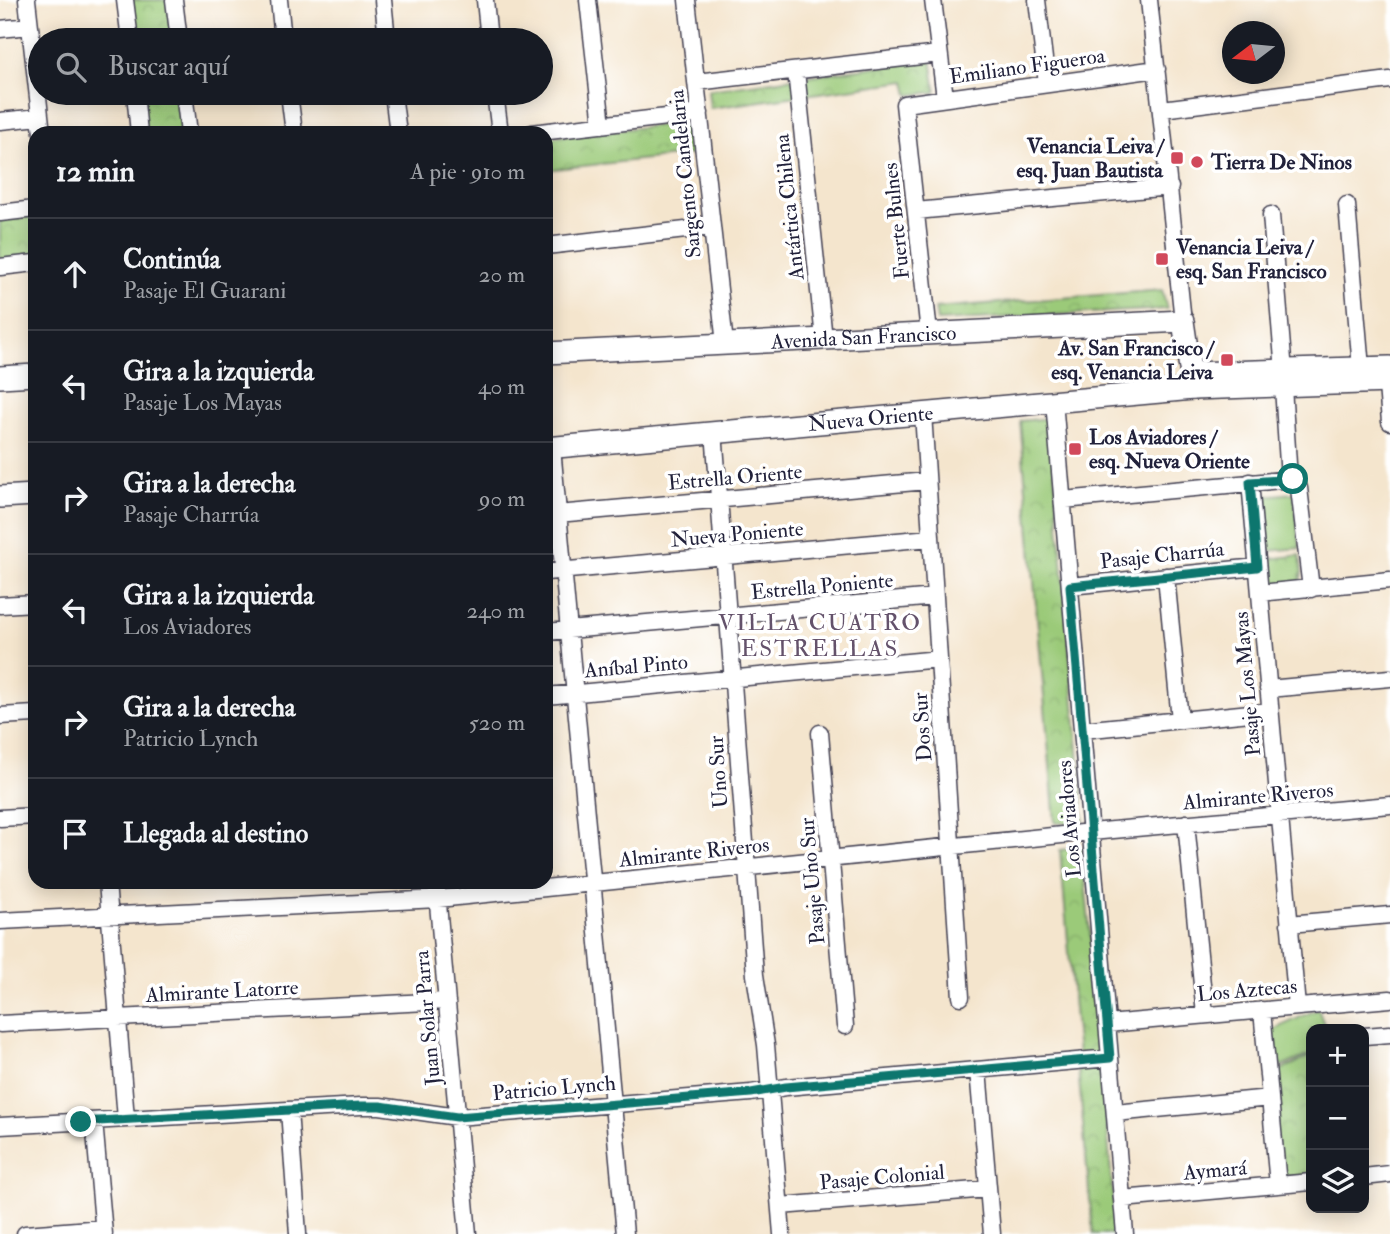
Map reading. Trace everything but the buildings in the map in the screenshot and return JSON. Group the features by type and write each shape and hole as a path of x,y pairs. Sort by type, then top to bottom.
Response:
{"main road":[{"name":"Avenida San Francisco","path":"553,353 1183,321"},
{"path":"1183,321 1192,381 1388,374"},
{"path":"1284,379 1361,368 1388,374"},
{"path":"0,377 28,375"},
{"name":"Nueva Oriente","path":"553,448 1054,401 1192,381"},
{"path":"0,497 28,495"}],"street":[{"path":"0,29 30,26 27,0"},
{"path":"125,0 128,28"},
{"path":"174,0 177,28"},
{"path":"279,0 282,28"},
{"path":"383,0 386,28"},
{"path":"485,0 488,28"},
{"path":"588,0 602,125"},
{"name":"Sargento Candelaria","path":"687,0 725,344"},
{"path":"933,0 944,98"},
{"path":"1037,0 1046,84"},
{"path":"1149,0 1183,321"},
{"name":"Emiliano Figueroa","path":"696,82 939,54"},
{"name":"Emiliano Figueroa","path":"904,104 1157,69"},
{"name":"Antártica Chilena","path":"796,71 824,339"},
{"path":"1162,109 1390,80"},
{"name":"Fuerte Bulnes","path":"904,104 929,333"},
{"path":"0,121 41,125 39,105"},
{"path":"136,105 138,126"},
{"path":"186,105 188,126"},
{"path":"290,105 293,126"},
{"path":"394,105 397,126"},
{"path":"496,105 499,126"},
{"path":"553,131 700,113"},
{"path":"916,211 1170,187"},
{"path":"1347,205 1361,368"},
{"path":"0,213 28,210"},
{"path":"1271,215 1293,480 1299,488 1311,589"},
{"path":"553,245 712,228"},
{"path":"0,267 28,264"},
{"path":"1388,374 1390,422"},
{"name":"Los Aviadores","path":"1054,401 1125,1234"},
{"name":"Dos Sur","path":"923,413 961,997"},
{"name":"Uno Sur","path":"714,431 755,975 766,1045 782,1234"},
{"path":"1063,500 1293,480"},
{"name":"Estrella Oriente","path":"553,514 928,481"},
{"name":"Pasaje Los Mayas","path":"1250,482 1297,1007"},
{"path":"553,519 563,571 569,630 625,1234"},
{"name":"Nueva Poniente","path":"553,572 931,538"},
{"name":"Pasaje Charrúa","path":"1070,586 1257,567"},
{"path":"1166,576 1180,720"},
{"path":"1259,593 1390,580"},
{"name":"Estrella Poniente","path":"553,631 935,597"},
{"path":"0,605 28,603"},
{"name":"Aníbal Pinto","path":"553,695 939,659"},
{"path":"1268,689 1390,678"},
{"path":"1082,730 1270,711"},
{"path":"0,716 28,715"},
{"name":"Pasaje Uno Sur","path":"820,733 845,1027"},
{"name":"Almirante Riveros","path":"553,887 1091,832 1390,805"},
{"path":"0,818 28,816"},
{"path":"1186,823 1205,1015"},
{"path":"108,889 126,1119"},
{"name":"Juan Solar Parra","path":"437,889 468,1234"},
{"name":"Almirante Riveros","path":"0,921 438,899 534,889"},
{"path":"1289,924 1390,915"},
{"name":"Los Aztecas","path":"1107,1024 1390,999"},
{"name":"Almirante Latorre","path":"0,1024 447,1001"},
{"path":"1262,1010 1278,1185"},
{"path":"1369,1036 1390,1034"},
{"name":"Patricio Lynch","path":"0,1126 380,1106 457,1117 1110,1058"},
{"path":"978,1070 992,1234"},
{"path":"1115,1113 1270,1098"},
{"path":"289,1110 298,1234"},
{"path":"24,1234 103,1231 94,1121"},
{"path":"1369,1176 1390,1174"},
{"name":"Aymará","path":"1122,1199 1306,1182"},
{"name":"Pasaje Colonial","path":"780,1206 988,1189"}],"green space":[{"path":"129,0 168,0 171,28 132,28"},
{"path":"931,59 936,92 909,95 906,81 710,108 708,90"},
{"path":"140,105 179,105 181,126 142,126"},
{"path":"690,122 694,154 553,169 553,137"},
{"path":"28,217 28,259 0,262 0,221"},
{"path":"1162,290 1167,309 937,321 935,308"},
{"path":"1050,418 1084,823 1055,823 1020,421"},
{"path":"1294,493 1300,548 1269,551 1263,496"},
{"path":"1300,555 1300,583 1264,586 1261,560"},
{"path":"1082,847 1101,1054 1078,1055 1060,850"},
{"path":"1318,1009 1324,1024 1306,1024 1306,1056 1281,1067 1266,1033"},
{"path":"1306,1058 1306,1179 1279,1182 1270,1075"},
{"path":"1102,1066 1116,1234 1093,1234 1078,1068"}],"place":[{"name":"Venancia Leiva / esq. Juan Bautista","path":"1177,158"},
{"name":"Tierra De Ninos","path":"1197,162"},
{"name":"Venancia Leiva / esq. San Francisco","path":"1162,259"},
{"name":"Av. San Francisco / esq. Venancia Leiva","path":"1227,360"},
{"name":"Los Aviadores / esq. Nueva Oriente","path":"1075,449"}],"district":[{"name":"VILLA CUATRO ESTRELLAS","path":"820,635"}],"route":[{"path":"81,1122 361,1106 380,1106 457,1117 751,1093 786,1087 1110,1058 1070,586 1257,567 1250,482 1293,479"}]}
